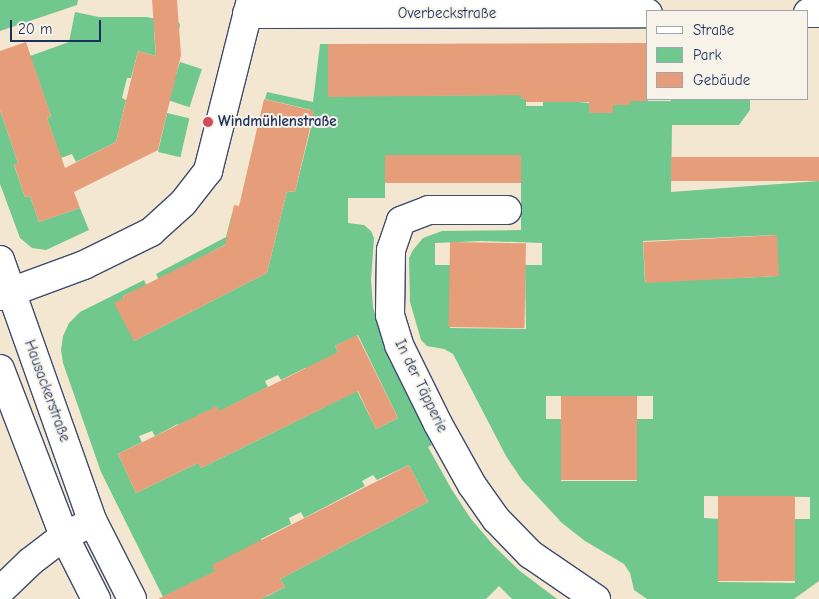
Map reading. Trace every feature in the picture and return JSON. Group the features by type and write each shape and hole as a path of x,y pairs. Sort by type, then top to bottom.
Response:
{"street":[{"name":"Overbeckstraße","path":"249,7 646,13"},
{"path":"6,294 84,265 151,232 183,203 208,171 249,7"},
{"name":"In der Täpperie","path":"508,210 429,210 401,221 391,250 390,315 399,345 438,424 472,485 496,518 530,554 596,599"},
{"name":"Hausackerstraße","path":"0,260 6,294 93,522 132,599"},
{"path":"0,369 64,536 96,599"},
{"path":"0,591 30,562 64,536 93,522"}],"green space":[{"path":"0,0 78,0 77,5 0,31"},
{"path":"75,12 99,17 146,17 179,23 180,25 179,30 154,32 156,56 138,51 131,78 127,78 122,98 126,100 116,142 76,162 72,154 61,158 47,118 51,116 30,56 69,42"},
{"path":"320,44 328,44 329,96 521,95 521,99 526,99 526,106 543,106 543,99 613,105 629,105 630,101 750,100 750,110 739,125 672,125 671,192 819,181 819,581 794,599 647,599 634,590 630,573 624,564 585,541 562,523 522,480 506,456 453,354 444,349 427,346 421,340 410,302 409,258 423,238 442,231 521,230 521,156 385,156 385,198 348,198 348,223 364,225 371,231 374,238 371,280 373,307 384,346 432,445 428,447 471,519 494,546 520,571 557,599 512,599 499,586 486,599 254,599 268,596 285,587 280,579 428,502 409,465 377,480 373,475 362,481 365,486 304,518 301,512 289,518 291,524 261,539 264,547 164,599 101,472 63,363 61,350 63,336 69,323 80,312 144,280 147,286 123,296 134,341 267,273 287,191 295,192 311,127 307,126 311,110 265,99 267,92 313,102","holes":["776,235 778,276 645,282 643,241","482,241 542,243 542,265 525,265 526,329 450,328 452,265 435,265 435,243","358,335 398,418 376,429 335,346","305,368 325,407 201,468 182,430 268,387 265,381 278,375 281,380","546,396 653,396 653,419 636,419 637,481 561,481 563,419 546,419","178,424 198,463 136,493 118,454 142,442 139,436 152,431 155,436","704,496 810,497 810,519 793,519 795,583 718,582 720,519 704,518"]},
{"path":"180,62 202,69 190,107 168,100"},
{"path":"0,110 18,163 14,165 25,197 30,196 39,222 80,208 89,230 46,250 32,248 20,238 0,184"},
{"path":"167,113 189,118 180,157 158,152"},
{"path":"231,217 236,218 230,242 159,280 156,274 226,237"}],"building":[{"path":"152,0 177,0 181,55 158,150 74,192 80,208 39,222 30,196 25,197 14,164 18,163 0,110 0,51 26,42 51,116 47,118 65,168 116,142 138,51 156,56"},
{"path":"646,43 646,100 648,101 630,101 630,105 613,105 613,113 589,113 589,102 526,102 526,99 521,99 521,95 328,97 328,44"},
{"path":"264,99 314,111 295,192 287,191 267,273 134,341 114,303 124,298 123,296 225,245 234,205 239,206"},
{"path":"385,155 521,155 521,183 385,183"},
{"path":"671,157 819,157 819,181 671,181"},
{"path":"777,235 779,276 645,283 643,242"},
{"path":"450,242 526,243 525,328 449,327"},
{"path":"357,335 398,418 376,429 358,391 201,468 198,463 136,493 118,454 217,406 219,411 274,384 338,352 335,346"},
{"path":"561,396 637,396 637,480 561,480"},
{"path":"409,465 428,502 280,579 285,587 261,599 158,599 215,571 212,565"},
{"path":"718,496 795,496 795,581 718,581"}],"place":[{"name":"Windmühlenstraße","path":"208,122"}]}
